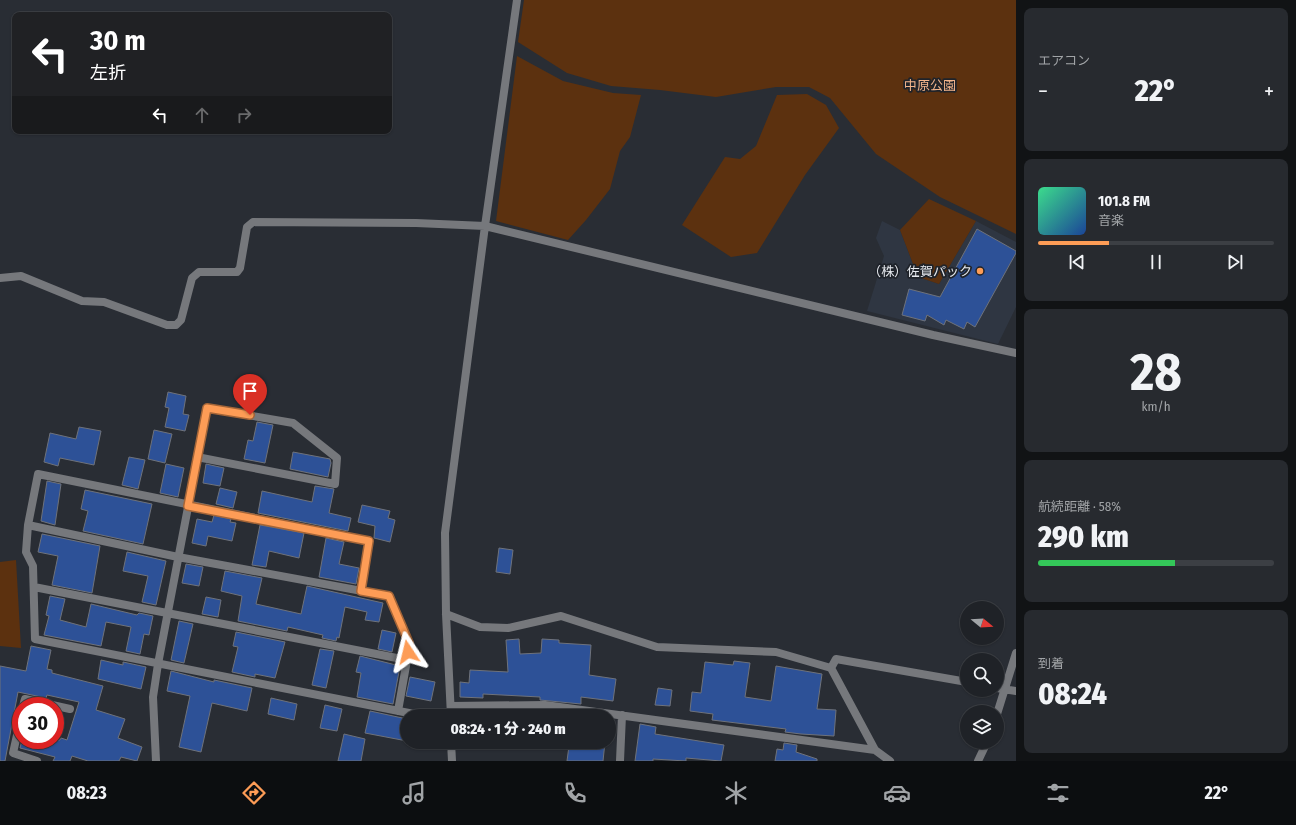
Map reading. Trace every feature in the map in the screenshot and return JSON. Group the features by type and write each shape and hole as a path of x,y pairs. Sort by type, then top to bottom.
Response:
{"street":[{"path":"517,0 485,226 445,533 446,614 451,706 545,705 875,750"},
{"path":"0,278 21,276 82,301 104,302 167,325 176,325 181,320 192,278 199,272 237,272 240,268 247,227 253,222 416,223 485,226 933,335 1016,353"},
{"path":"156,761 154,697 158,664 197,457 207,408 293,423 337,458 336,484 197,457"},
{"path":"28,525 178,557 361,591 389,596 409,643 398,711 35,640 33,566 26,552 28,525 38,474 188,506 369,541 361,591"},
{"path":"34,587 407,660"},
{"path":"446,614 480,627 508,628 561,616 657,647 776,652 831,668 875,750 890,761"},
{"path":"1000,705 1016,653"},
{"path":"831,668 836,659 960,681"},
{"path":"1006,689 1016,691"},
{"path":"64,708 70,709"},
{"path":"620,761 622,715"},
{"path":"15,749 14,754 37,761"},
{"path":"451,749 452,761"},
{"path":"978,761 984,749"}],"shaded area":[{"path":"882,221 900,230 918,277 939,284 976,221 1016,242 1016,307 998,344 867,311 884,256 876,238"}],"green space":[{"name":"中原公園","path":"524,0 1016,0 1016,234 940,197 876,154 830,98 809,87 776,87 716,97 611,86 567,73 518,42"},
{"path":"517,56 563,81 613,93 641,95 630,137 620,151 610,189 568,240 496,221"},
{"path":"807,94 826,105 839,128 805,175 757,253 731,257 682,225 725,157 740,159 756,146 777,95"},
{"path":"929,199 976,221 939,284 918,277 900,230"},
{"path":"16,560 21,648 0,646 0,562"}],"building":[{"name":"（株）佐賀パック","path":"977,229 1016,251 1016,253 975,327 967,322 964,329 946,320 944,325 927,315 925,321 902,315 909,289 940,297"},
{"path":"168,392 186,396 183,414 189,415 185,431 165,427 169,408 165,407"},
{"path":"257,422 273,425 265,463 244,459 248,440 253,441"},
{"path":"79,427 101,431 94,465 60,458 58,466 44,462 50,433 76,439"},
{"path":"154,430 172,434 165,463 148,459"},
{"path":"293,452 330,459 331,463 328,477 290,469"},
{"path":"129,457 145,460 138,489 122,485"},
{"path":"166,464 184,468 178,497 160,493"},
{"path":"206,464 224,468 220,486 203,483"},
{"path":"47,481 61,484 55,525 41,521"},
{"path":"315,486 334,489 329,513 351,518 348,531 258,513 262,491 312,502"},
{"path":"220,488 237,492 233,508 216,504"},
{"path":"85,490 152,504 143,544 83,531 88,511 81,509"},
{"path":"362,505 390,511 388,518 395,520 390,542 374,538 375,526 358,522"},
{"path":"214,515 231,519 230,522 236,523 232,541 208,536 206,546 192,543 197,519 212,522"},
{"path":"260,525 304,533 299,558 269,551 266,567 252,565"},
{"path":"42,534 100,546 92,593 52,585 58,556 38,552"},
{"path":"326,538 344,542 339,564 359,568 356,584 319,577"},
{"path":"499,548 513,550 510,574 496,572"},
{"path":"127,552 166,561 156,605 142,602 148,576 123,571"},
{"path":"186,564 203,567 199,586 182,583"},
{"path":"225,571 262,578 256,604 301,614 307,586 383,603 379,622 365,620 367,612 345,607 339,638 337,637 336,641 322,638 323,635 288,627 287,631 238,621 242,596 221,591"},
{"path":"50,596 65,599 60,620 86,627 91,604 137,615 139,613 153,616 149,635 144,634 140,654 126,651 131,627 106,622 101,646 44,635 49,616 46,615"},
{"path":"206,597 221,600 218,617 202,614"},
{"path":"179,621 193,624 184,663 171,660"},
{"path":"382,630 396,633 392,652 378,649"},
{"path":"236,632 285,642 275,678 255,674 255,677 232,672 238,647 233,646"},
{"path":"519,639 520,654 541,653 542,639 559,640 559,643 591,645 589,675 616,679 613,701 581,697 581,704 540,700 540,697 483,694 483,698 460,697 460,682 469,683 470,670 508,672 506,640"},
{"path":"31,646 51,650 47,669 52,670 52,673 103,686 96,710 125,719 118,738 142,747 137,761 121,757 119,761 88,761 72,756 70,761 53,761 55,757 24,749 64,749 64,739 67,740 79,702 64,699 64,697 47,695 46,697 41,697 18,692 17,697 12,697 12,724 5,761 0,761 0,666 26,671"},
{"path":"320,649 334,651 326,688 312,685"},
{"path":"360,656 400,666 393,704 357,697 361,673 356,672"},
{"path":"101,660 123,665 123,662 146,667 141,689 98,679"},
{"path":"734,661 750,663 745,697 771,701 776,666 822,674 817,709 836,710 834,736 785,732 786,729 712,720 713,714 690,711 692,692 701,693 705,662 733,665"},
{"path":"171,671 214,682 214,680 252,688 247,711 212,703 201,752 179,747 190,696 167,691"},
{"path":"410,677 435,682 431,701 406,696"},
{"path":"658,688 672,690 670,706 655,705"},
{"path":"271,698 297,704 294,720 268,714"},
{"path":"325,705 342,709 337,731 320,728"},
{"path":"370,711 400,717 400,740 365,733"},
{"path":"640,724 656,727 655,734 724,745 721,761 686,758 686,761 653,759 653,761 635,761"},
{"path":"344,734 365,739 361,761 338,761"},
{"path":"784,743 797,745 796,752 817,759 817,761 775,761 777,749 783,750"},
{"path":"569,749 604,749 603,761 567,761"}],"place":[{"name":"（株）佐賀パック","path":"980,271"}],"route":[{"path":"250,415 207,408 188,506 369,541 361,591 389,596 409,643 408,652"}]}
